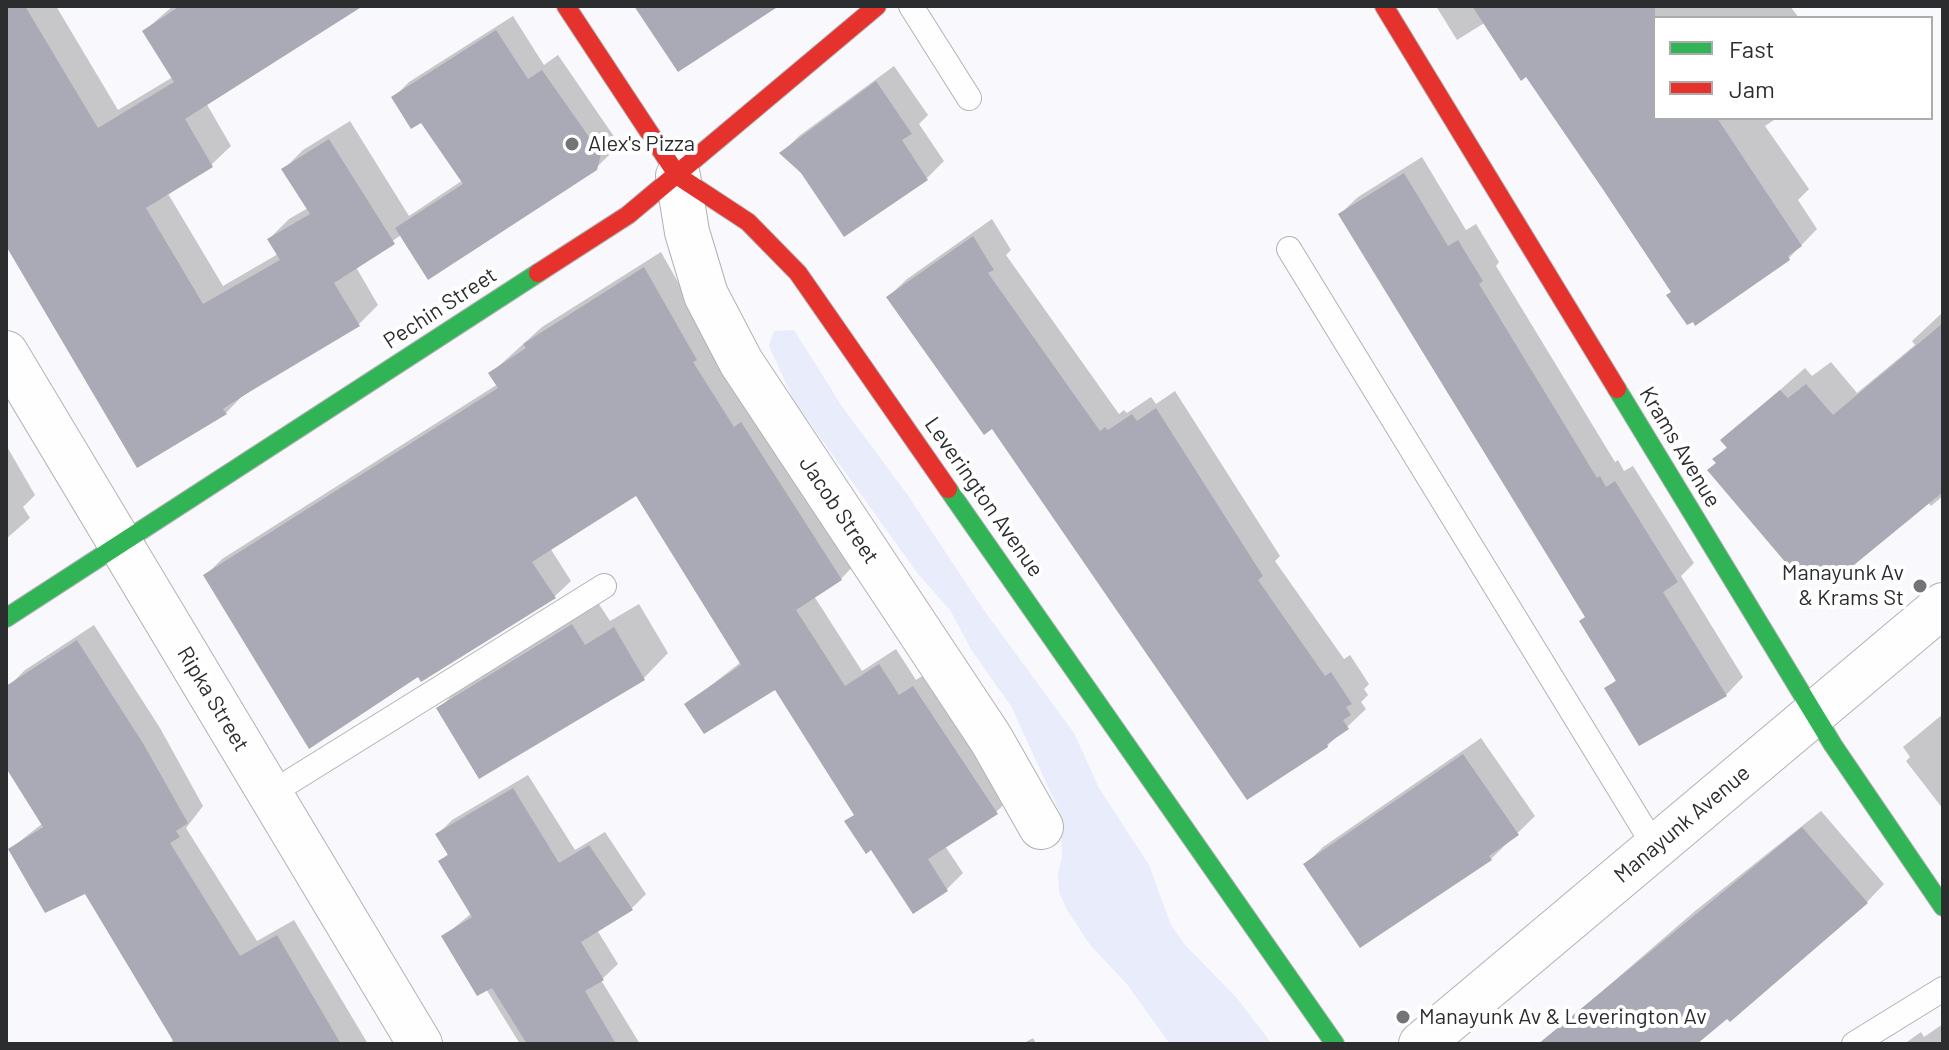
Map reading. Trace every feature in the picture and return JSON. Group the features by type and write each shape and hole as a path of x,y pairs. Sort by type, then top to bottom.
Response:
{"street":[{"name":"Leverington Avenue","path":"566,6 678,176 748,222 798,273 1335,1044"},
{"name":"Pechin Street","path":"6,618 628,215 877,6"},
{"name":"Krams Avenue","path":"1384,6 1814,714 1943,907"},
{"name":"Jacob Street","path":"678,176 687,232 706,295 741,362 991,739 1041,827"},
{"name":"Ripka Street","path":"6,353 420,1044"},
{"name":"Manayunk Avenue","path":"1421,1044 1943,605"}],"lane":[{"path":"911,6 969,98"},
{"path":"1289,249 1655,847"},
{"path":"270,794 604,586"},
{"path":"1854,1044 1943,989"}],"shaded area":[{"path":"794,330 843,408 1074,733 1099,788 1149,865 1171,925 1186,946 1236,997 1272,1044 1170,1044 1126,983 1090,945 1059,892 1058,874 1062,857 1060,813 1011,706 972,651 950,610 918,574 794,401 769,346 774,331"}],"building":[{"path":"6,6 25,6 98,128 174,82 142,31 180,6 363,6 185,119 213,167 146,208 203,304 280,260 267,239 310,214 281,169 329,139 395,244 334,283 360,326 251,391 223,409 227,414 137,468 6,246"},
{"path":"634,6 779,6 678,72"},
{"path":"1472,6 1655,6 1653,120 1718,120 1802,246 1788,256 1790,260 1695,326 1693,322 1687,325 1666,295 1671,292 1604,191 1526,77 1521,81"},
{"path":"496,30 528,79 542,70 601,154 597,170 428,280 395,228 463,184 421,123 411,129 391,97"},
{"path":"876,81 912,134 902,140 928,180 844,237 801,173 779,153"},
{"path":"1404,173 1448,246 1458,240 1483,281 1479,284 1597,478 1600,476 1606,487 1615,481 1678,582 1663,592 1727,696 1639,746 1604,688 1616,681 1579,621 1585,617 1338,214"},
{"path":"973,236 994,270 988,273 1100,431 1105,427 1108,430 1132,414 1137,421 1156,408 1263,576 1258,580 1325,676 1331,672 1352,704 1346,707 1351,715 1343,720 1349,729 1327,744 1328,747 1247,800 992,429 984,435 886,297"},
{"path":"644,267 697,360 693,362 734,427 741,422 842,580 796,610 845,686 879,664 899,695 913,686 998,814 928,859 948,891 913,914 871,850 866,854 844,821 854,815 775,690 704,734 684,704 741,665 636,496 532,562 556,598 421,682 418,677 309,749 203,575 498,388 488,373 526,348 523,344"},
{"path":"1943,323 1943,492 1843,574 1792,570 1707,470 1716,463 1712,459 1727,448 1720,440 1780,390 1788,398 1806,384 1833,415"},
{"path":"572,624 585,645 614,627 645,680 479,779 436,708"},
{"path":"77,640 144,745 188,823 176,831 180,837 170,843 240,956 277,935 341,1044 175,1044 85,894 45,913 8,849 43,827 6,768 6,686"},
{"path":"1463,754 1519,835 1489,856 1492,860 1360,948 1303,864"},
{"path":"513,788 559,863 589,845 633,910 581,942 604,980 585,991 616,1044 527,1044 492,988 477,996 441,936 472,917 438,861 448,855 435,834"},
{"path":"1802,827 1868,903 1730,1022 1727,1019 1697,1044 1538,1044"}],"traffic: fast":[{"path":"6,618 538,273"},
{"path":"1617,389 1833,745 1943,907"},
{"path":"948,489 1335,1044"}],"traffic: jam":[{"path":"566,6 678,176 748,222 798,273 948,489"},
{"path":"538,273 628,215 877,6"},
{"path":"1384,6 1617,389"}],"place":[{"name":"Alex's Pizza","path":"572,144"},
{"name":"Manayunk Av & Krams St","path":"1920,586"},
{"name":"Manayunk Av & Leverington Av","path":"1403,1017"}]}
